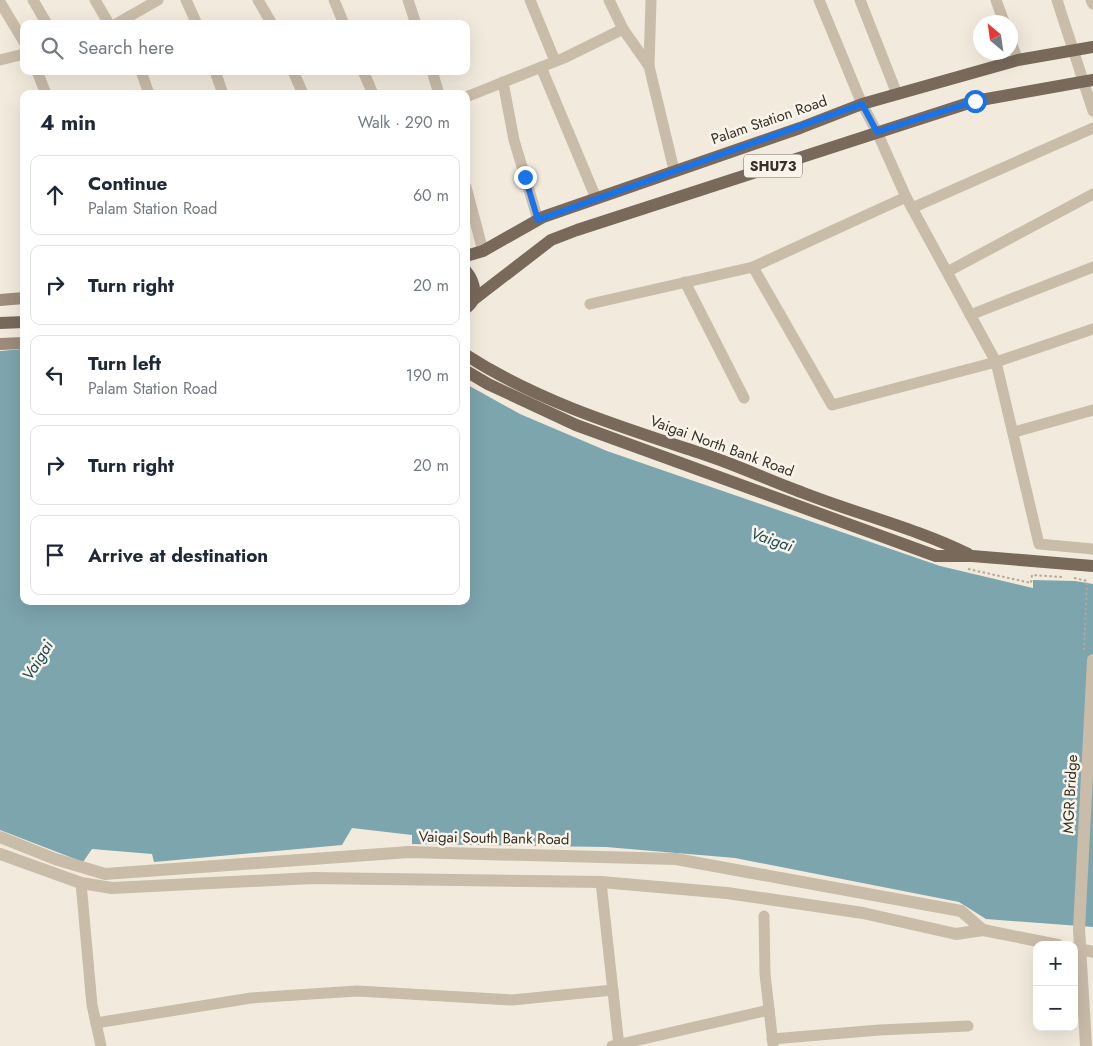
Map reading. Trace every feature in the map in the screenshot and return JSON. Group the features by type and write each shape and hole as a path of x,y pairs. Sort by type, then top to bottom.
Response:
{"main road":[{"name":"Palam Station Road","path":"470,255 483,251 538,220 674,170 800,128 862,104 1018,60 1093,47"},
{"name":"SHU73","path":"470,304 551,240 975,101 1089,81"},
{"name":"SHU73","path":"470,277 473,282 470,304"},
{"path":"0,300 20,298"},
{"path":"0,323 20,322"},
{"path":"0,344 20,343"},
{"name":"Vaigai North Bank Road","path":"470,358 495,373 584,414 733,464 801,492 941,541 972,556"},
{"name":"Vaigai North Bank Road","path":"470,373 488,384 576,425 936,556 972,556 1093,566"}],"street":[{"path":"33,0 45,20"},
{"path":"94,0 106,20"},
{"path":"186,0 195,20"},
{"path":"258,0 270,20"},
{"path":"334,0 342,20"},
{"path":"408,0 415,20"},
{"path":"530,0 555,61"},
{"path":"609,0 623,29 649,66"},
{"path":"651,0 649,66 674,170"},
{"path":"819,0 862,104 909,202 996,362 1039,544 1093,549"},
{"path":"860,0 897,94"},
{"path":"996,0 1001,15"},
{"path":"1057,0 1075,50 1089,81 1093,111"},
{"path":"1092,0 1093,4"},
{"path":"125,20 155,1"},
{"path":"0,2 20,35"},
{"path":"470,95 542,67 623,29"},
{"path":"0,60 20,55"},
{"path":"542,67 596,198"},
{"path":"39,75 44,90"},
{"path":"142,75 147,90"},
{"path":"216,75 222,90"},
{"path":"295,75 301,90"},
{"path":"365,75 371,90"},
{"path":"433,75 438,90"},
{"path":"503,82 514,140 538,220"},
{"path":"590,304 754,267 1093,128"},
{"path":"947,272 1093,194"},
{"path":"470,202 483,251"},
{"path":"754,267 832,405 996,362 1093,329"},
{"path":"970,315 1093,268"},
{"path":"685,282 744,398"},
{"path":"1014,432 1093,410"},
{"name":"MGR Bridge","path":"1078,941 1093,660"},
{"name":"Vaigai South Bank Road","path":"0,837 56,859 105,874 409,852 676,859 961,911 984,930"},
{"name":"Vaigai South Bank Road","path":"0,854 82,883 112,888 313,878 601,882 736,894 862,913 956,934 984,930 1038,941"},
{"path":"601,882 617,1046 769,1010"},
{"path":"82,883 92,1005 101,1046"},
{"path":"764,916 765,974 770,1044 879,1030 968,1026"},
{"path":"1078,948 1093,952"},
{"name":"MGR Bridge","path":"1078,959 1086,1046"},
{"path":"96,1023 261,997 357,991 512,1000 613,990"}],"water":[{"name":"Vaigai","path":"20,349 20,605 470,605 470,386 520,414 607,451 940,566 1033,588 1033,580 1075,581 1093,584 1093,927 986,919 959,902 735,858 606,847 412,844 412,835 352,828 342,845 154,862 152,854 92,849 83,862 0,830 0,351"}],"route":[{"path":"525,177 538,220 674,170 800,128 862,104 877,132 975,101"}]}
